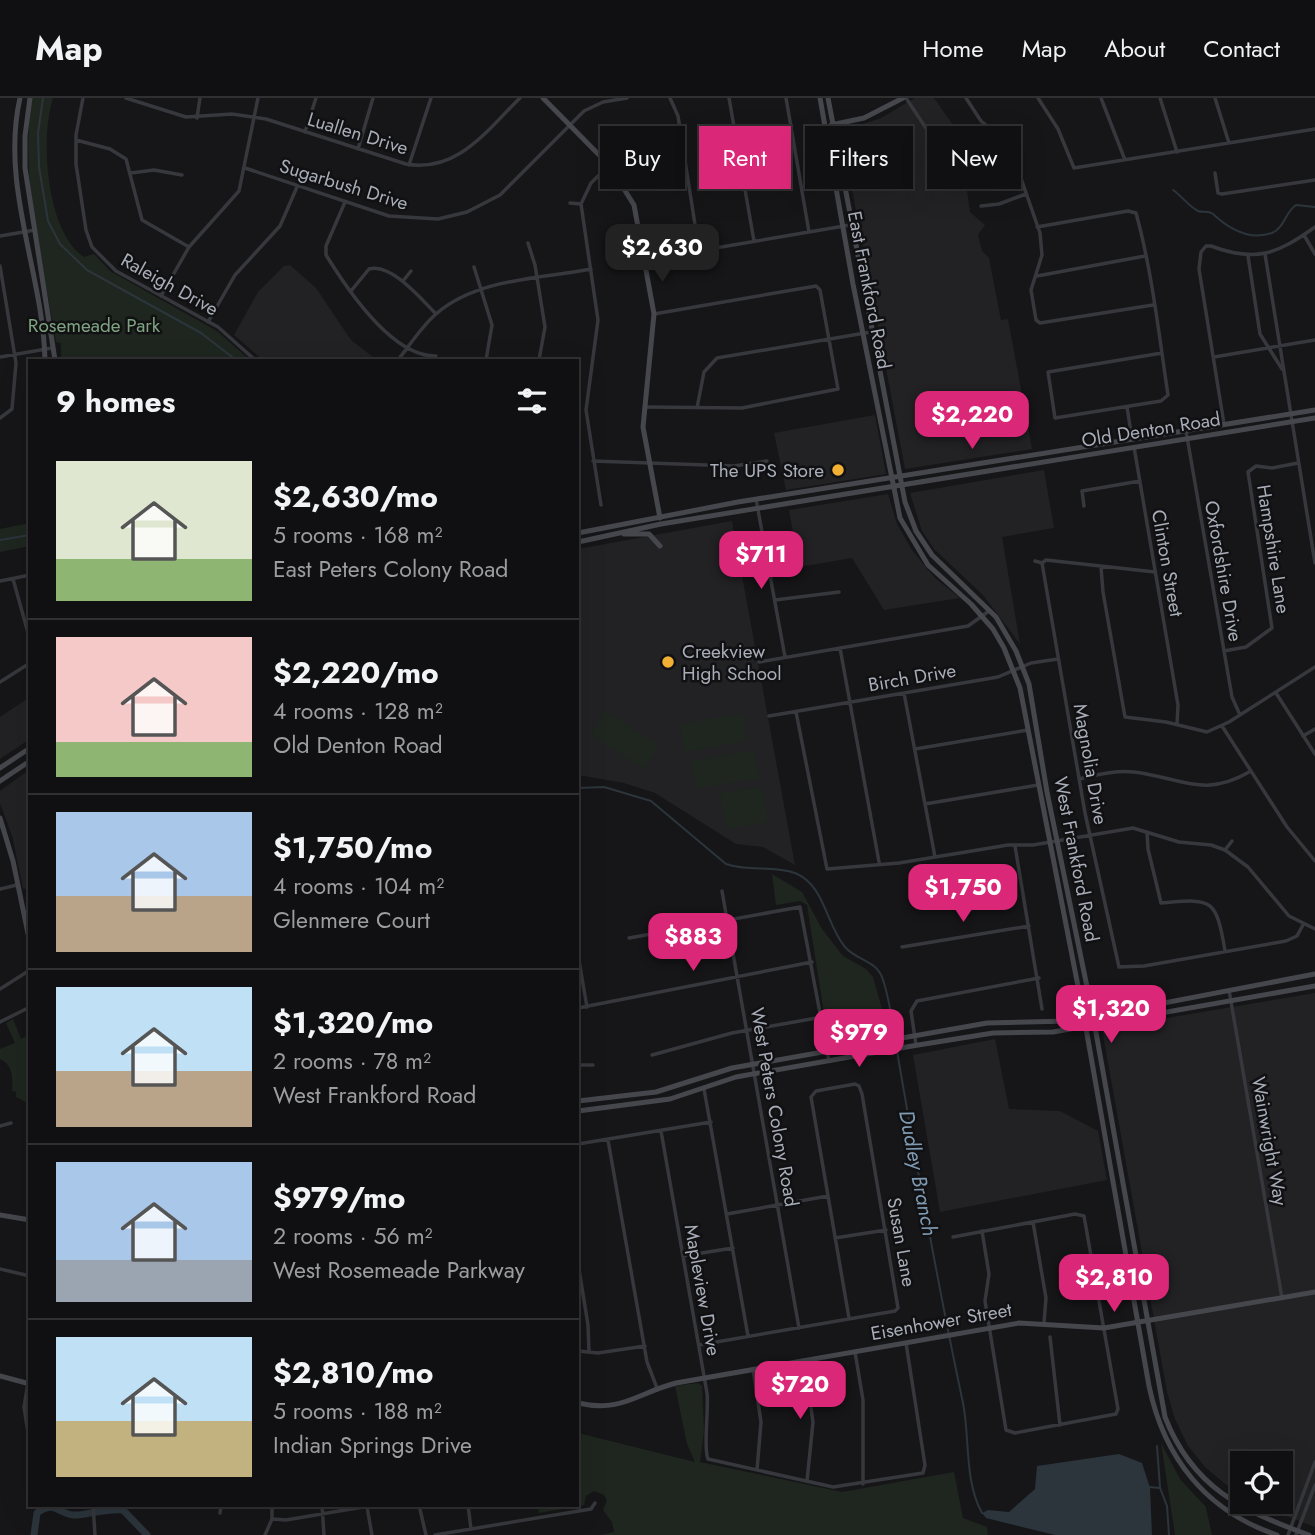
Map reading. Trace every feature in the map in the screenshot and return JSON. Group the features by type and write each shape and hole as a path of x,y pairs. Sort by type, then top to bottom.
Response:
{"main road":[{"path":"20,98 15,161 45,359"},
{"path":"30,98 25,160 55,359"},
{"path":"543,98 600,156"},
{"name":"East Frankford Road","path":"820,98 825,126"},
{"name":"East Frankford Road","path":"828,98 901,486"},
{"path":"828,126 864,118 904,98"},
{"path":"625,189 635,205 654,314 643,407 661,524"},
{"name":"East Frankford Road","path":"836,189 892,487"},
{"name":"Old Denton Road","path":"579,533 756,499 1315,410"},
{"path":"879,418 887,417"},
{"name":"Old Denton Road","path":"579,542 661,524 1315,418"},
{"path":"1003,459 1005,469"},
{"name":"West Frankford Road","path":"901,486 911,520 925,545 943,567 990,610 1009,637 1023,666 1031,695 1057,841 1093,1016 1160,1402 1175,1440 1191,1464 1226,1498 1252,1514 1293,1532 1309,1535"},
{"name":"West Frankford Road","path":"892,487 902,522 918,552 982,616 1004,648 1013,670 1028,730 1086,1027 1138,1322 1160,1426 1186,1474 1228,1512 1277,1535"},
{"path":"810,491 811,501"},
{"path":"621,533 649,534 660,545"},
{"path":"0,768 28,749"},
{"path":"0,781 28,762"},
{"path":"0,818 11,851 28,934"},
{"path":"579,1101 656,1092 753,1064 881,1041 996,1022 1042,1024 1315,974"},
{"path":"579,1111 648,1103 754,1074 993,1032 1038,1033 1086,1027 1315,986"},
{"path":"0,1215 28,1220"},
{"name":"Eisenhower Street","path":"579,1403 601,1407 625,1405 657,1389 704,1378 989,1328 1044,1323 1077,1328 1104,1328 1315,1292"},
{"path":"0,1376 28,1383"}],"street":[{"name":"Raleigh Drive","path":"83,98 76,140 86,230 92,247 116,271 208,322 254,359"},
{"name":"Luallen Drive","path":"126,98 139,100 168,114 197,118 232,114 254,116 409,165 446,162 460,156 520,98"},
{"path":"197,118 200,98"},
{"path":"162,296 188,247 237,195 245,168 258,98"},
{"path":"305,131 316,98"},
{"path":"358,149 373,98"},
{"path":"409,165 431,98"},
{"name":"Sugarbush Drive","path":"245,168 389,216 419,220 467,212 500,195 590,106 627,98"},
{"path":"670,98 676,108 679,126"},
{"path":"729,98 754,241"},
{"path":"786,98 809,232"},
{"path":"904,98 927,131"},
{"path":"1038,98 1058,128 1073,168 1315,129"},
{"path":"1101,98 1125,160"},
{"path":"1160,98 1177,152"},
{"path":"1215,98 1229,143"},
{"path":"969,99 981,121 1009,144 1037,227 1043,250 1032,295 1036,320 1040,323 1153,304"},
{"path":"76,140 117,153 126,159 142,220 188,247"},
{"path":"685,164 699,250"},
{"path":"131,173 154,170 182,175"},
{"path":"1215,173 1218,193 1222,194 1315,180"},
{"path":"600,174 591,183 581,204 598,320 586,410 601,505"},
{"path":"208,322 234,275 280,226 297,187"},
{"path":"981,206 999,204 1026,194"},
{"path":"345,202 325,253 375,322 409,349 426,356 436,356"},
{"path":"570,203 581,204"},
{"path":"1037,227 1128,211 1136,213 1145,256 1162,353 1168,394 1166,400 1055,418 1047,376 1052,370 1162,353"},
{"path":"645,260 850,225"},
{"path":"1224,424 1199,269 1201,252 1206,246 1248,256 1265,254 1285,249 1315,227"},
{"path":"0,236 35,230"},
{"path":"1304,235 1315,254"},
{"path":"528,243 538,279 545,327 539,359"},
{"path":"1265,254 1290,423 1315,564"},
{"path":"1036,276 1145,256"},
{"path":"1248,256 1260,334 1283,370"},
{"path":"0,266 16,376 12,409 0,418"},
{"path":"474,267 492,325 486,359"},
{"path":"351,291 372,268 383,269 403,281 436,314"},
{"path":"399,359 436,314 455,300 483,289 591,269"},
{"path":"403,281 411,271"},
{"path":"643,407 742,408 835,392 838,389 816,286 654,314"},
{"path":"697,408 704,372 713,360 871,332"},
{"path":"1214,357 1315,340"},
{"path":"0,357 54,348"},
{"name":"Clinton Street","path":"1127,407 1178,705 1177,724"},
{"name":"Oxfordshire Drive","path":"1186,430 1232,697 1240,715"},
{"path":"593,461 734,466 767,461"},
{"name":"Hampshire Lane","path":"1224,651 1246,647 1272,628 1248,472 1256,466 1272,468 1298,463"},
{"path":"1084,506 1082,491 1140,481"},
{"path":"756,499 785,657"},
{"path":"1035,561 1042,564 1046,560 1155,572"},
{"name":"Magnolia Drive","path":"1042,564 1089,835 1119,967"},
{"path":"1101,567 1102,592 1123,719 1177,724 1203,732 1222,726 1315,667"},
{"path":"0,581 28,575"},
{"path":"13,579 28,633"},
{"path":"775,600 828,591 839,593"},
{"path":"759,662 968,626 990,610"},
{"path":"840,648 879,863"},
{"name":"Birch Drive","path":"769,716 998,677 1023,666 1058,659"},
{"path":"0,682 28,664"},
{"path":"904,693 935,858"},
{"path":"1276,693 1315,754"},
{"path":"796,712 827,869 935,858 1057,841 1122,828 1225,850 1248,867 1289,916 1315,929"},
{"path":"1222,726 1287,827 1315,860"},
{"path":"1303,736 1315,729"},
{"path":"915,749 1028,730"},
{"path":"1079,779 1130,772 1192,787 1209,787 1229,783 1251,771"},
{"path":"925,804 1038,785"},
{"path":"1147,832 1147,844 1161,903 1191,899 1207,904 1218,918 1225,951"},
{"path":"1225,850 1231,841"},
{"path":"1015,845 1042,1009"},
{"path":"0,889 17,885"},
{"name":"West Peters Colony Road","path":"722,891 799,1328"},
{"path":"629,938 800,907 813,962 829,1061"},
{"path":"1115,974 1119,967 1144,966 1293,938 1304,925"},
{"path":"902,947 1029,926"},
{"path":"579,961 587,1007"},
{"path":"579,1008 813,962"},
{"path":"0,989 28,971"},
{"path":"914,1046 911,1036 911,1011 914,1004 923,998 1039,978"},
{"name":"Wainwright Way","path":"1229,989 1282,1298"},
{"path":"0,1022 28,1008"},
{"path":"652,1055 747,1030 822,1017"},
{"path":"579,1065 593,1065"},
{"name":"Susan Lane","path":"699,1345 898,1308 861,1089 855,1084 816,1091 811,1097 828,1196"},
{"path":"704,1088 748,1336"},
{"path":"579,1144 711,1122"},
{"path":"0,1126 11,1124"},
{"name":"Mapleview Drive","path":"661,1131 704,1378 709,1422 705,1454 711,1460 757,1470"},
{"path":"608,1140 645,1346 657,1389"},
{"path":"727,1214 828,1196 849,1318"},
{"path":"953,1237 982,1231 1075,1214 1084,1216 1118,1409 1116,1415 1028,1430 1006,1430 985,1296 989,1274 982,1231"},
{"path":"1033,1222 1046,1298 1044,1323"},
{"path":"835,1238 886,1230"},
{"path":"683,1256 733,1248"},
{"path":"0,1269 28,1276"},
{"path":"579,1269 588,1325 589,1352"},
{"path":"1050,1337 1060,1425"},
{"path":"753,1369 761,1422 757,1470 840,1487 915,1475 923,1473 925,1465 906,1342"},
{"path":"579,1351 645,1346"},
{"path":"855,1352 863,1399 863,1484"},
{"path":"804,1360 813,1422 807,1481"},
{"path":"28,1388 24,1406 28,1432"},
{"path":"1293,1532 1315,1462"},
{"path":"1293,1532 1315,1485"},
{"path":"435,1535 591,1509 595,1503"},
{"path":"93,1507 95,1535"},
{"path":"220,1513 221,1507"},
{"path":"265,1535 272,1519 272,1507"},
{"path":"322,1507 324,1535"},
{"path":"272,1519 286,1520 362,1507"},
{"path":"367,1507 372,1535"},
{"path":"419,1507 426,1535"},
{"path":"468,1507 471,1529"}],"shaded area":[{"path":"915,98 934,98 954,126 927,126 927,189 969,189 970,212 985,225 978,235 982,251 989,258 1001,320 1008,319 1032,449 905,469 852,189 913,189 913,126 856,126 881,118"},
{"path":"290,265 316,288 351,340 376,359 262,359 234,335 258,292 284,266"},
{"path":"875,415 886,474 786,490 774,433"},
{"path":"1044,470 1054,528 1002,537 1020,644 983,595 934,549 922,531 910,493"},
{"path":"888,494 897,524 912,550 935,578 960,598 884,610 852,558 799,567 789,510"},
{"name":"Creekview High School","path":"732,521 795,865 763,847 736,844 655,793 624,783 579,775 579,549"},
{"path":"28,698 28,740 0,759 0,717"},
{"path":"28,770 28,888 23,889 13,839 0,803 0,791"},
{"path":"1315,993 1315,1527 1281,1514 1293,1514 1293,1451 1230,1451 1230,1488 1206,1468 1188,1446 1175,1419 1167,1392 1102,1029"},
{"path":"995,1039 1009,1109 1060,1111 1098,1131 1107,1180 940,1212 913,1055"},
{"path":"1119,1454 1142,1463 1150,1488 1152,1535 1055,1535 986,1518 982,1513 988,1510 1009,1512 1035,1489 1037,1466"}],"green space":[{"name":"Rosemeade Park","path":"32,98 53,98 47,136 49,183 61,227 71,245 84,257 94,254 110,271 217,331 249,359 61,359 61,343 56,342 34,220 28,159"},
{"path":"28,523 28,546 0,552 0,529"},
{"path":"605,711 659,745 644,769 591,735"},
{"path":"743,713 747,741 684,752 680,724"},
{"path":"754,750 759,778 696,789 691,761"},
{"path":"762,786 768,822 727,829 720,793"},
{"path":"772,874 802,892 822,929 843,956 866,969 873,977 890,1037 832,1047 829,1045 807,905 800,901 776,905"},
{"path":"13,1019 21,1039 28,1035 28,1103 16,1097 16,1092 12,1091 10,1068 0,1059 0,1049 15,1043 6,1023"},
{"path":"698,1383 702,1386 704,1431 700,1462 842,1492 954,1472 963,1518 987,1527 988,1535 601,1535 614,1532 612,1522 603,1510 607,1501 604,1495 594,1491 586,1496 584,1505 579,1506 579,1433 695,1462 687,1444 675,1386"},
{"path":"1161,1443 1180,1479 1206,1507 1212,1535 1175,1535"},
{"path":"538,1507 573,1507 539,1513"}],"waterway":[{"path":"43,98 38,133 39,167 48,221 60,244 87,270 201,333 235,359"},
{"path":"1173,190 1198,211 1211,213 1232,228 1255,235 1272,233 1296,205 1315,207"},
{"name":"Dudley Branch","path":"0,540 28,535"},
{"name":"Dudley Branch","path":"579,788 604,787 651,801 726,864 787,871 805,879 819,896 845,947 879,971 889,1002 896,1045"},
{"name":"Dudley Branch","path":"897,1051 963,1403 972,1487 982,1513"},
{"path":"1157,1446 1160,1487"},
{"name":"Dudley Branch","path":"1149,1487 1160,1488 1167,1506 1169,1535"},
{"path":"34,1535 37,1513 52,1507 73,1515 123,1510 147,1535"}],"place":[{"name":"The UPS Store","path":"838,470"},
{"name":"Creekview High School","path":"668,662"}]}
